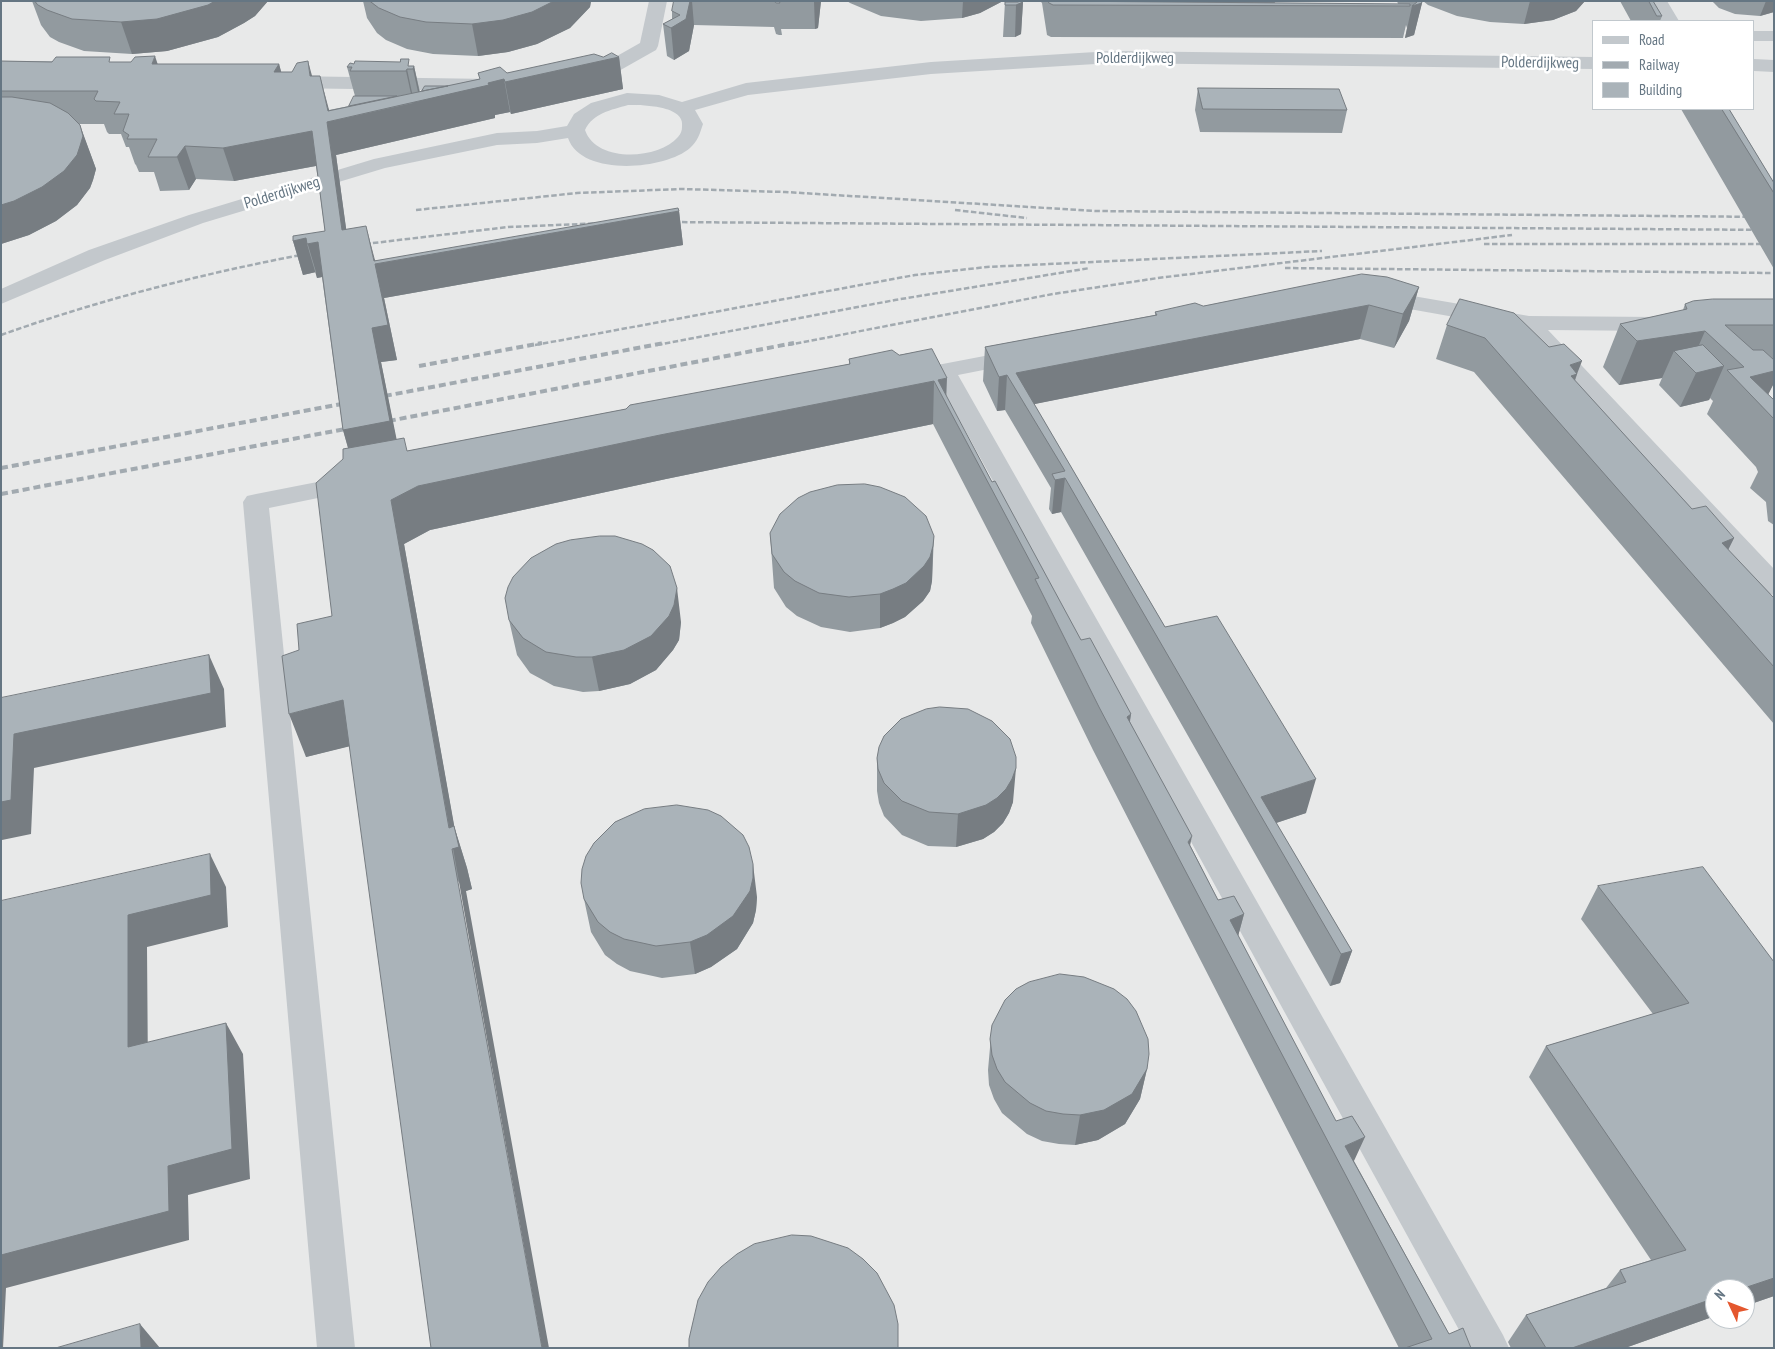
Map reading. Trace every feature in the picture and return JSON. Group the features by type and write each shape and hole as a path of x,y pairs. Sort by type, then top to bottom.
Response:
{"street":[{"path":"569,85 579,86 649,46 658,1"},
{"path":"1658,1 1669,20"},
{"path":"1755,36 1774,36"},
{"name":"Polderdijkweg","path":"680,108 746,89 931,68 1112,57 1592,64"},
{"path":"1755,65 1774,66"},
{"path":"270,82 509,85"},
{"path":"651,99 672,104 688,114 692,122 692,131 688,139 679,147 652,158 637,160 605,158 582,147 577,140 575,131 576,125 587,113 616,101 651,99"},
{"name":"Polderdijkweg","path":"1,296 97,256 196,219 381,163 497,139 537,137 575,131"},
{"path":"1359,294 1529,324 1676,324"},
{"path":"1529,324 1774,586"},
{"path":"886,382 1041,353"},
{"path":"944,371 1490,1348"},
{"path":"336,1348 256,502 373,480"}],"shaded area":[{"path":"1,1 1774,1 1774,1348 1,1348"}],"building":[{"path":"35,1 215,1 208,5 157,19 121,22 72,19 47,10"},
{"path":"370,1 554,1 532,12 503,20 472,24 426,22 400,17 379,8"},
{"path":"674,1 690,1 686,19 671,28 663,24 680,15 672,11"},
{"path":"1049,1 1410,4 1410,6 1053,5"},
{"path":"1649,1 1653,1 1662,16 1657,16"},
{"path":"1005,2 1023,2 1016,5 1005,5"},
{"path":"1417,2 1422,3 1412,6"},
{"path":"612,53 619,57 505,82 504,79 488,83 489,85 327,122 342,230 366,226 374,261 678,208 679,211 375,264 388,325 372,328 390,421 343,430 318,242 307,244 306,238 293,241 293,236 325,231 312,131 223,148 185,146 177,157 148,157 157,139 127,139 129,135 123,131 129,114 114,114 120,102 96,101 94,99 98,91 1,91 1,61 52,62 56,57 110,57 109,62 131,62 135,57 155,56 152,64 279,64 274,72 292,72 297,63 308,61 310,76 320,76 328,111 480,79 478,73 500,67 507,73 594,54 603,57"},
{"path":"401,59 409,59 408,66 414,66 413,69 407,69 406,71 350,71 352,67 347,67 350,63 354,64 355,61 400,62"},
{"path":"425,86 448,86 422,91"},
{"path":"1198,88 1339,89 1347,110 1203,109"},
{"path":"354,96 397,96 349,106"},
{"path":"1,97 50,103 68,113 80,125 83,136 77,155 64,171 42,187 14,201 1,205"},
{"path":"1723,110 1730,110 1774,183 1774,193"},
{"path":"1362,274 1387,277 1419,287 1403,314 1369,305 1016,373 1165,627 1217,616 1316,779 1261,797 1352,951 1341,954 1065,478 1055,480 1052,474 1065,471 1007,375 999,377 985,347 1157,315 1155,312 1195,303 1203,306"},
{"path":"1460,299 1514,313 1549,347 1564,344 1582,361 1570,365 1577,374 1571,376 1692,509 1706,506 1734,538 1722,543 1774,598 1774,667 1485,338 1447,325"},
{"path":"1713,299 1774,299 1774,325 1725,325 1753,350 1763,350 1774,360 1774,371 1750,377 1774,400 1774,419 1727,370 1744,367 1705,331 1637,341 1620,324 1687,309 1685,304 1693,301"},
{"path":"1703,345 1724,366 1696,373 1674,351"},
{"path":"932,349 947,378 938,380 992,482 995,481 1081,640 1090,638 1131,714 1127,717 1192,836 1188,842 1218,900 1234,896 1244,914 1230,920 1336,1121 1352,1116 1365,1137 1345,1146 1449,1334 1463,1328 1471,1348 1405,1348 1432,1339 1099,707 1035,579 1039,578 934,381 660,435 418,486 391,500 449,828 454,826 459,847 452,849 542,1348 431,1348 343,700 289,714 282,656 299,650 297,624 332,616 316,483 343,459 343,449 404,438 407,451 626,409 630,405 850,364 849,359 892,350 899,355"},
{"path":"865,484 880,487 905,497 926,516 934,536 930,557 924,566 906,583 880,594 849,597 819,593 795,581 784,572 772,554 770,533 780,514 798,498 810,492 837,485"},
{"path":"600,536 615,536 642,544 653,550 670,566 677,588 674,605 669,616 651,636 624,650 592,657 576,657 546,652 523,638 509,620 505,598 508,587 513,577 531,558 556,544"},
{"path":"209,655 211,693 14,734 11,800 1,802 1,698"},
{"path":"940,707 968,709 992,721 1010,739 1016,757 1016,768 1012,779 997,798 986,805 958,814 929,812 902,801 884,783 878,769 879,747 884,736 901,719 926,709"},
{"path":"677,805 708,810 721,816 743,835 749,847 753,864 753,878 750,891 733,916 707,935 690,942 656,946 624,939 610,932 598,922 584,899 581,883 582,869 586,856 594,843 615,822 644,809"},
{"path":"210,854 211,895 128,915 128,1047 226,1023 232,1149 168,1166 169,1211 1,1255 1,901"},
{"path":"1703,867 1774,962 1774,1278 1755,1284 1755,1279 1705,1279 1705,1301 1572,1348 1546,1348 1526,1315 1626,1282 1620,1270 1686,1250 1546,1046 1689,1003 1598,886"},
{"path":"1060,974 1084,977 1114,989 1127,999 1136,1011 1148,1039 1147,1069 1132,1094 1104,1110 1080,1115 1046,1111 1030,1103 1005,1082 997,1069 992,1055 990,1039 992,1025 1005,1000 1016,989 1029,982"},
{"path":"792,1235 811,1236 848,1248 877,1273 894,1305 898,1324 898,1348 689,1348 689,1339 698,1300 708,1282 721,1267 737,1254 754,1244"},
{"path":"140,1324 141,1348 56,1348"}],"railway":[{"path":"416,210 577,193 682,189 785,192 1095,211 1774,217"},
{"path":"955,210 1027,218"},
{"path":"666,222 1774,230"},
{"path":"357,245 508,227 606,223"},
{"path":"788,345 1053,294 1158,278 1512,235"},
{"path":"1484,244 1774,244"},
{"path":"535,345 915,275 987,267 1322,251"},
{"path":"1,335 77,310 154,288 232,269 311,253"},
{"path":"657,345 895,300 1090,268"},
{"path":"1285,268 1774,273"},
{"path":"419,366 542,343"},
{"path":"374,398 664,343"},
{"path":"378,423 794,343"},
{"path":"1,468 352,402"},
{"path":"1,494 356,427"}]}
